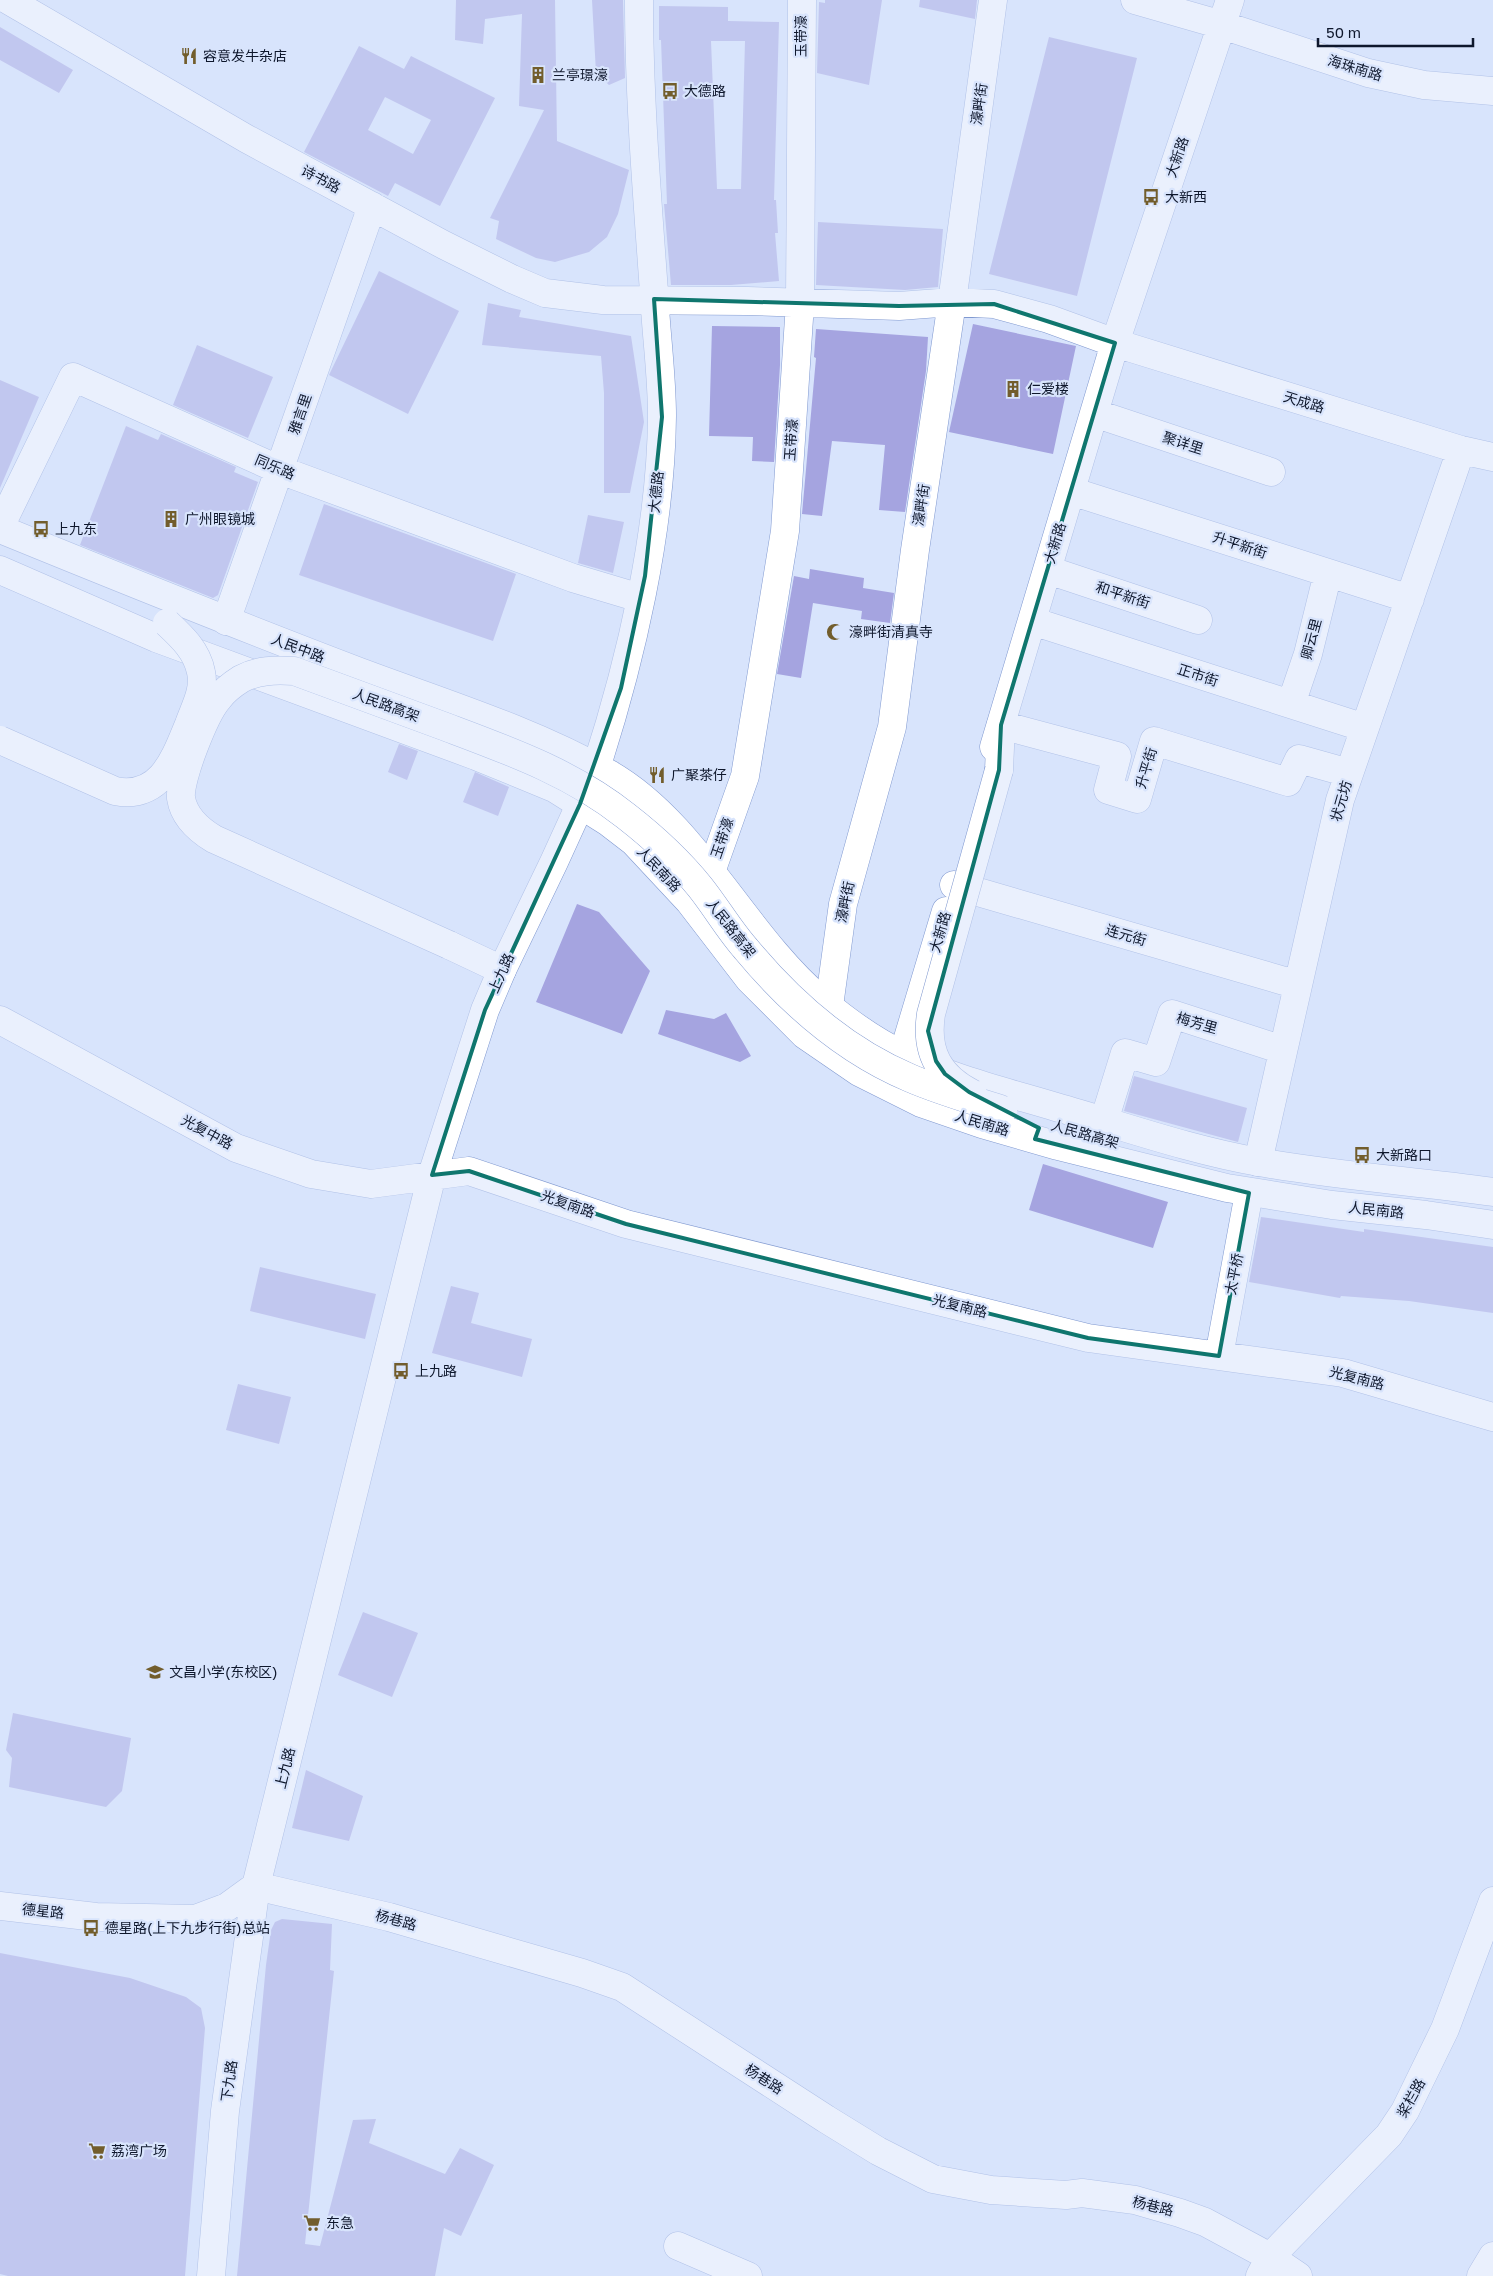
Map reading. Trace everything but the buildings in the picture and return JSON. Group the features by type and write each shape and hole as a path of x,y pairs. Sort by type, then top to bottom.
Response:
{"street":[{"name":"诗书路","path":"8,0 247,138 512,280 546,293 603,300 654,299 899,306 952,302"},
{"name":"大德路","path":"596,768 621,688 640,598 653,520 662,417 660,363 639,84 639,0"},
{"name":"玉带濠","path":"711,872 745,776 785,531 800,302 802,0"},
{"name":"濠畔街","path":"829,1006 842,904 892,727 915,550 952,302 993,0"},
{"name":"海珠南路","path":"1135,0 1226,12 1368,73 1424,85 1493,91"},
{"name":"大新路","path":"892,1090 1115,343 1226,12"},
{"name":"雅言里","path":"226,621 372,206"},
{"name":"天成路","path":"952,302 994,304 1049,319 1115,343 1461,450 1493,457"},
{"name":"同乐路","path":"0,528 73,377 280,470 573,578 640,598"},
{"name":"聚详里","path":"1094,413 1271,472"},
{"name":"状元坊","path":"1258,1162 1340,800 1461,450"},
{"name":"升平新街","path":"1071,491 1410,599"},
{"name":"人民中路","path":"0,528 226,621 515,731 596,768"},
{"name":"人民路高架","path":"0,550 167,623 529,758 579,782 626,816 678,862 746,949 797,1004 873,1060 908,1078 943,1092 1003,1110 1154,1154 1227,1172 1336,1189 1493,1208"},
{"path":"0,570 156,638 523,775 554,788 580,804"},
{"name":"和平新街","path":"1048,570 1198,620"},
{"name":"卿云里","path":"1291,704 1308,654 1328,573"},
{"name":"正市街","path":"1032,621 1365,728"},
{"path":"0,740 114,791 126,793 138,791 159,780 173,762 200,697 202,685 198,660 190,646 167,623"},
{"path":"294,671 268,671 247,676 228,689 212,707 184,772 181,799 185,811 196,827 214,839 502,970"},
{"path":"1001,725 999,770 931,1014 928,1031 936,1061 945,1074 969,1092 1003,1110"},
{"name":"升平街","path":"1001,725 1117,756 1108,790 1137,799 1154,741 1288,782 1298,759 1349,773"},
{"path":"596,768 642,798 677,833 711,872 771,949 805,986 860,1029 903,1056 974,1082 1104,1121 1187,1145 1258,1162 1493,1192"},
{"name":"上九路","path":"256,1886 432,1175 485,1010 596,768"},
{"name":"人民南路","path":"580,804 634,842 658,866 689,901 748,979 805,1035 844,1063 892,1090 951,1114 1171,1176 1249,1193 1493,1225"},
{"name":"连元街","path":"954,885 1298,985"},
{"name":"梅芳里","path":"1104,1121 1125,1053 1156,1062 1172,1014 1283,1050"},
{"name":"光复中路","path":"0,1020 236,1148 311,1174 371,1184 432,1175"},
{"name":"光复南路","path":"432,1175 469,1171 626,1224 1088,1338 1343,1373 1493,1417"},
{"name":"太平桥","path":"1219,1356 1249,1193"},
{"name":"德星路","path":"0,1906 96,1917 195,1919 227,1908 256,1886"},
{"name":"杨巷路","path":"256,1886 389,1917 582,1973 622,1987 826,2119 878,2151 933,2179 991,2190 1066,2195 1082,2193 1135,2200 1180,2212 1205,2222 1265,2267 1298,2276"},
{"name":"下九路","path":"211,2276 225,2112 256,1886"},
{"name":"桨栏路","path":"1265,2267 1389,2135 1405,2110 1445,2029 1493,1901"},
{"path":"678,2246 748,2276"},
{"path":"1481,2276 1493,2256"}],"highlighted area":[{"path":"654,299 899,306 994,304 1115,343 1001,725 999,770 928,1031 936,1061 945,1074 969,1092 1039,1128 1035,1139 1249,1193 1219,1356 1088,1338 626,1224 469,1171 432,1175 485,1010 580,804 621,688 645,576 662,417"}],"place":[{"name":"容意发牛杂店","path":"189,56"},
{"name":"兰亭璟濠","path":"538,75"},
{"name":"大德路","path":"670,91"},
{"name":"大新西","path":"1151,197"},
{"name":"仁爱楼","path":"1013,389"},
{"name":"广州眼镜城","path":"171,519"},
{"name":"上九东","path":"41,529"},
{"name":"濠畔街清真寺","path":"835,632"},
{"name":"广聚茶仔","path":"657,775"},
{"name":"大新路口","path":"1362,1155"},
{"name":"上九路","path":"401,1371"},
{"name":"文昌小学(东校区)","path":"155,1672"},
{"name":"德星路(上下九步行街)总站","path":"91,1928"},
{"name":"荔湾广场","path":"97,2151"},
{"name":"东急","path":"312,2223"}]}
